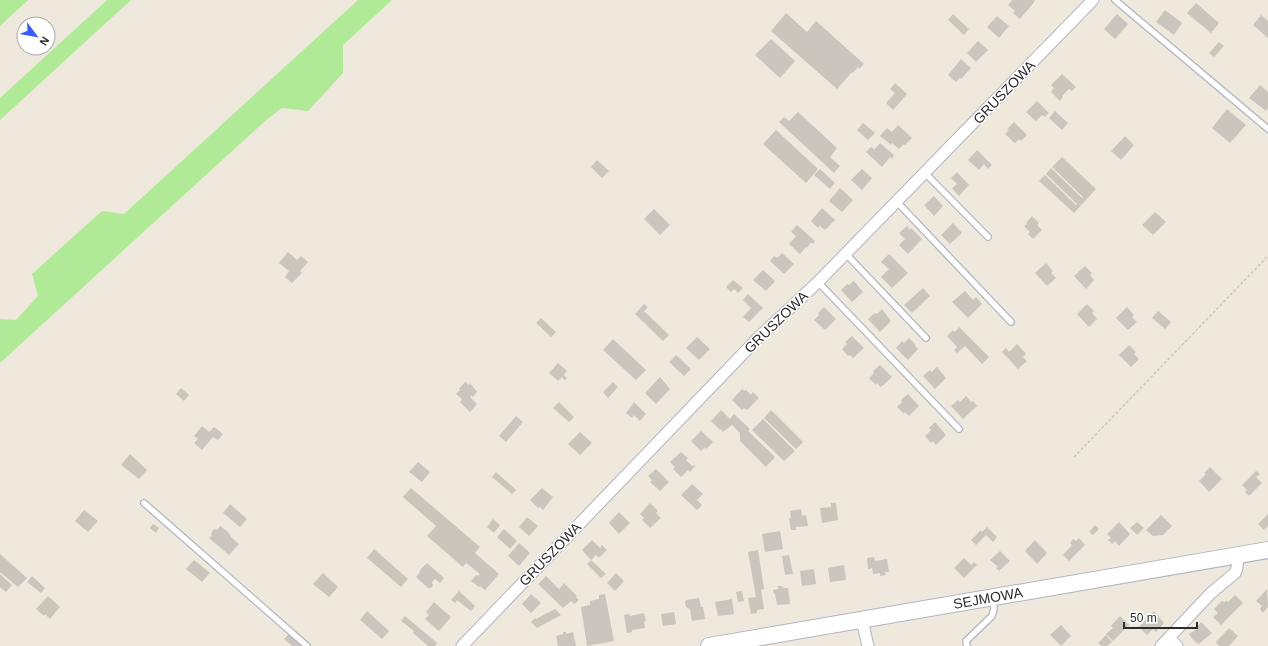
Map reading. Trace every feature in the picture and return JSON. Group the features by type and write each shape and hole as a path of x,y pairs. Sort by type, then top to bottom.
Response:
{"main road":[{"name":"SEJMOWA","path":"709,646 1268,550"}],"street":[{"name":"GRUSZOWA","path":"462,646 759,337 846,254 1093,0"},
{"path":"1177,646 1165,642 1211,593 1235,573 1238,568 1238,555"},
{"path":"862,620 868,646"}],"lane":[{"path":"1115,0 1268,130"},
{"path":"925,173 988,237"},
{"path":"897,202 1011,322"},
{"path":"846,254 926,338"},
{"path":"818,282 959,429"},
{"path":"144,503 307,646"},
{"path":"967,646 966,641 992,616 994,610 993,597"}],"path":[{"path":"1074,457 1268,256"}],"green space":[{"path":"0,0 28,0 0,26"},
{"path":"107,0 131,0 0,120 0,98 46,56 56,56 56,47"},
{"path":"358,0 392,0 343,45 343,73 308,111 282,108 266,120 0,363 0,319 16,320 38,296 32,274 102,211 124,214"}],"building":[{"path":"1012,0 1035,1 1020,19 1013,13 1015,11 1008,5"},
{"path":"1196,3 1219,23 1211,33 1187,13"},
{"path":"1165,10 1182,23 1174,35 1156,22"},
{"path":"786,13 807,32 816,21 864,64 859,69 858,67 853,73 852,72 837,89 771,31"},
{"path":"953,14 969,29 964,35 948,20"},
{"path":"1117,14 1128,24 1115,39 1104,29"},
{"path":"1261,15 1268,21 1268,38 1253,25"},
{"path":"997,16 1009,26 999,38 987,27"},
{"path":"771,39 795,61 780,78 755,55"},
{"path":"978,41 988,50 976,62 967,53"},
{"path":"1219,42 1224,46 1214,57 1209,53"},
{"path":"961,59 971,68 961,79 960,78 956,82 948,75"},
{"path":"1062,74 1076,87 1072,91 1069,89 1062,96 1063,97 1060,101 1051,92 1054,88 1051,85"},
{"path":"895,83 907,94 893,110 886,103 895,93 890,89"},
{"path":"1260,85 1268,92 1268,108 1266,111 1249,98"},
{"path":"1037,101 1049,113 1045,117 1042,115 1036,121 1026,112"},
{"path":"1227,109 1246,125 1230,143 1212,128"},
{"path":"1055,111 1068,123 1062,130 1049,118"},
{"path":"798,112 837,148 830,157 840,166 834,173 779,122 784,117 789,121"},
{"path":"1014,122 1027,135 1021,141 1019,139 1015,143 1005,134 1009,130 1007,129"},
{"path":"863,123 875,133 868,140 857,130"},
{"path":"898,125 912,138 899,149 892,143 891,145 880,136 887,128 892,132"},
{"path":"776,130 818,169 806,183 763,144"},
{"path":"1125,136 1134,145 1121,160 1111,151"},
{"path":"880,143 894,155 892,159 890,157 882,167 866,152 872,147 874,150"},
{"path":"977,150 992,165 988,169 984,164 979,170 968,160"},
{"path":"1062,157 1096,189 1074,213 1039,181 1045,175 1076,205 1077,204 1046,174 1051,168 1082,198 1083,197 1052,167"},
{"path":"597,160 609,171 602,178 591,167"},
{"path":"820,169 835,183 830,189 814,175"},
{"path":"862,169 872,178 862,190 851,180"},
{"path":"957,172 969,185 959,196 952,188 957,184 951,178"},
{"path":"840,188 853,200 842,212 829,201"},
{"path":"934,196 943,206 934,216 924,205"},
{"path":"822,208 835,220 825,230 820,226 818,228 811,221"},
{"path":"654,209 670,225 660,235 644,219"},
{"path":"1155,212 1166,222 1153,235 1142,225"},
{"path":"1032,216 1039,223 1037,225 1042,230 1033,239 1028,234 1030,232 1024,226"},
{"path":"953,223 962,233 950,244 941,235"},
{"path":"797,225 815,241 813,244 811,242 800,254 789,244 796,236 791,232"},
{"path":"907,226 922,239 908,254 899,245 905,239 899,233"},
{"path":"288,252 297,260 301,256 308,262 300,271 302,273 292,283 285,277 289,271 279,263"},
{"path":"782,253 794,264 784,274 770,261 774,256 777,258"},
{"path":"889,254 908,273 892,288 881,277 889,269 881,262"},
{"path":"1046,263 1053,271 1051,273 1056,278 1047,286 1035,273"},
{"path":"1085,266 1092,273 1090,275 1094,280 1086,289 1074,276"},
{"path":"763,270 775,281 766,291 753,280"},
{"path":"733,280 743,288 738,293 734,289 731,292 726,287"},
{"path":"854,281 863,292 852,302 841,290 847,284 849,285"},
{"path":"923,288 930,296 912,313 904,305"},
{"path":"965,291 973,300 976,297 982,304 968,318 952,302"},
{"path":"748,294 763,308 749,322 743,317 751,308 743,300"},
{"path":"644,304 648,307 644,311 669,335 663,341 635,314"},
{"path":"1087,304 1094,311 1092,313 1097,319 1089,327 1077,314"},
{"path":"824,307 836,319 825,330 814,320"},
{"path":"1127,307 1134,315 1132,317 1137,322 1128,330 1116,318"},
{"path":"882,309 891,321 880,332 868,319"},
{"path":"1158,311 1171,322 1165,329 1152,318"},
{"path":"541,318 556,332 551,337 536,323"},
{"path":"959,327 989,357 982,364 965,346 957,353 954,350 957,347 947,336 953,330 955,332"},
{"path":"852,336 864,348 853,358 850,355 848,356 842,349 847,344 845,342"},
{"path":"697,337 710,349 699,360 686,348"},
{"path":"909,338 918,349 908,360 896,348 902,341 904,343"},
{"path":"613,339 646,370 636,380 603,350"},
{"path":"1017,344 1026,354 1023,357 1027,361 1018,369 1002,352 1006,348 1009,352"},
{"path":"1129,345 1136,352 1134,354 1139,359 1131,367 1119,355"},
{"path":"676,355 691,369 684,376 669,362"},
{"path":"558,363 567,371 564,375 567,378 565,380 562,377 558,381 549,373"},
{"path":"880,365 892,377 881,387 877,383 876,385 869,378 874,373 873,371"},
{"path":"937,367 946,378 935,389 923,376 930,370 931,372"},
{"path":"660,377 670,389 656,404 645,393"},
{"path":"465,382 469,385 470,383 477,392 473,397 471,395 470,397 477,404 470,412 460,402 462,399 456,394"},
{"path":"613,382 618,387 608,398 603,392"},
{"path":"181,388 189,395 184,401 176,394"},
{"path":"742,389 745,391 746,390 751,395 753,392 759,398 747,410 744,408 742,410 732,400"},
{"path":"908,394 919,406 909,416 905,412 904,414 897,407 902,402 901,400"},
{"path":"966,396 977,406 963,419 951,406 958,400 960,402"},
{"path":"559,402 574,417 569,422 553,408"},
{"path":"634,402 646,414 640,421 634,415 632,418 626,413"},
{"path":"721,410 730,419 734,414 750,429 748,431 775,457 766,467 740,441 740,433 732,425 723,432 711,421"},
{"path":"771,410 803,442 796,449 764,418"},
{"path":"516,416 523,422 506,442 499,436"},
{"path":"763,419 795,451 784,461 752,430"},
{"path":"935,422 946,435 936,445 933,441 931,443 925,436 931,430 929,428"},
{"path":"202,426 209,432 214,427 223,434 218,440 213,437 202,450 194,443 198,439 194,436"},
{"path":"701,431 713,442 706,449 705,447 701,451 691,441"},
{"path":"580,432 592,443 580,455 568,444"},
{"path":"681,452 688,458 686,460 692,466 695,466 690,472 688,470 681,477 673,469 675,467 670,462"},
{"path":"130,454 147,470 139,479 121,465"},
{"path":"418,462 430,472 422,482 409,472"},
{"path":"1210,467 1222,479 1209,492 1199,481"},
{"path":"656,469 669,482 660,491 650,482 652,480 648,476"},
{"path":"1256,471 1260,474 1256,477 1262,483 1249,496 1245,492 1247,490 1242,485"},
{"path":"496,472 516,490 512,494 492,477"},
{"path":"692,484 703,494 697,500 702,505 697,510 681,495"},
{"path":"411,488 480,547 475,553 499,574 485,590 471,581 476,575 478,576 480,574 466,563 463,567 427,536 436,526 403,497"},
{"path":"542,488 553,497 543,510 540,507 538,508 530,500"},
{"path":"650,503 658,511 656,513 661,518 650,528 642,520 644,518 640,514"},
{"path":"831,503 836,503 838,520 822,523 820,508 831,507"},
{"path":"230,504 247,519 240,527 223,513"},
{"path":"801,509 802,516 806,515 808,526 796,527 796,530 791,530 789,518 791,518 790,511"},
{"path":"84,510 98,521 88,532 75,521"},
{"path":"619,512 630,523 619,534 609,523"},
{"path":"1268,514 1268,526 1264,530 1258,524"},
{"path":"1161,515 1172,526 1163,535 1153,536 1146,530"},
{"path":"527,517 538,526 529,536 519,527"},
{"path":"493,519 500,525 494,533 487,527"},
{"path":"1119,522 1130,534 1119,546 1115,541 1112,544 1108,540 1111,538 1107,534"},
{"path":"1137,522 1144,528 1137,535 1130,528"},
{"path":"153,524 159,528 156,533 150,528"},
{"path":"1095,525 1099,529 1093,535 1089,532"},
{"path":"220,526 239,544 229,555 209,538 212,535 213,530 217,530"},
{"path":"987,527 997,537 993,542 986,535 976,545 971,540 981,530 982,532"},
{"path":"504,529 517,541 510,549 497,537"},
{"path":"780,531 783,549 765,552 762,534"},
{"path":"1079,538 1085,545 1069,561 1063,555 1072,545 1070,543 1073,539 1076,541"},
{"path":"592,540 600,548 602,545 607,550 599,558 596,555 591,560 582,550"},
{"path":"1035,540 1047,553 1037,564 1025,551"},
{"path":"519,543 530,553 519,566 508,556"},
{"path":"374,549 408,579 401,587 367,558"},
{"path":"758,550 764,589 761,590 764,609 757,610 757,613 751,614 748,598 756,597 748,552"},
{"path":"1000,551 1010,561 999,571 996,568 998,567 990,560"},
{"path":"0,554 27,578 18,587 0,572"},
{"path":"789,555 793,574 785,575 782,556"},
{"path":"874,557 875,561 887,559 889,572 885,572 886,575 880,576 880,573 873,574 872,568 868,569 867,558"},
{"path":"964,558 971,565 974,562 977,565 964,578 954,568"},
{"path":"194,560 210,573 202,582 186,569"},
{"path":"591,560 606,574 601,578 587,564"},
{"path":"427,563 444,578 440,583 435,579 432,582 433,586 431,588 428,588 416,577"},
{"path":"844,565 846,580 830,582 828,568"},
{"path":"814,569 816,584 802,586 800,571"},
{"path":"323,573 338,587 329,597 313,584"},
{"path":"616,573 624,581 615,591 607,583"},
{"path":"0,574 12,585 6,592 0,587"},
{"path":"32,576 45,588 41,593 27,582"},
{"path":"546,576 559,589 564,583 579,600 574,604 571,601 563,608 538,584"},
{"path":"778,586 788,588 790,604 777,605 773,590 778,589"},
{"path":"1267,589 1268,607 1263,613 1260,609 1262,606 1256,601"},
{"path":"459,591 475,606 471,611 457,600 455,603 451,600"},
{"path":"742,591 744,601 738,602 736,592"},
{"path":"531,594 541,603 531,613 522,604"},
{"path":"605,594 614,641 587,646 581,607 590,605 590,601 599,599 599,595"},
{"path":"1235,595 1243,603 1221,625 1213,617 1218,613 1214,609 1222,601 1228,602"},
{"path":"48,596 60,607 50,619 36,609"},
{"path":"699,598 701,607 703,607 705,619 692,621 690,609 686,607 685,603 686,600"},
{"path":"732,599 734,614 718,616 715,602"},
{"path":"434,602 451,617 439,631 425,619 429,615 426,612"},
{"path":"555,609 561,615 537,628 531,622 535,618 536,619"},
{"path":"367,611 389,631 382,639 360,620"},
{"path":"1154,611 1164,623 1156,632 1153,629 1147,635 1139,627"},
{"path":"674,612 676,624 663,626 661,614"},
{"path":"644,613 646,621 644,622 645,628 632,630 632,632 627,633 624,615 629,614 630,616"},
{"path":"405,616 437,643 435,646 428,646 413,633 414,631 401,621"},
{"path":"1120,616 1129,625 1113,641 1106,634 1113,628 1111,626"},
{"path":"1201,622 1212,633 1199,644 1193,640 1189,634 1195,630"},
{"path":"1061,625 1071,636 1061,646 1050,635"},
{"path":"1229,628 1238,636 1229,646 1219,646 1216,642"},
{"path":"563,632 566,632 566,634 573,632 576,646 558,646 556,636 563,634"},
{"path":"289,634 303,646 292,646 284,639"},
{"path":"1106,635 1112,642 1107,646 1102,646 1098,643"}]}
